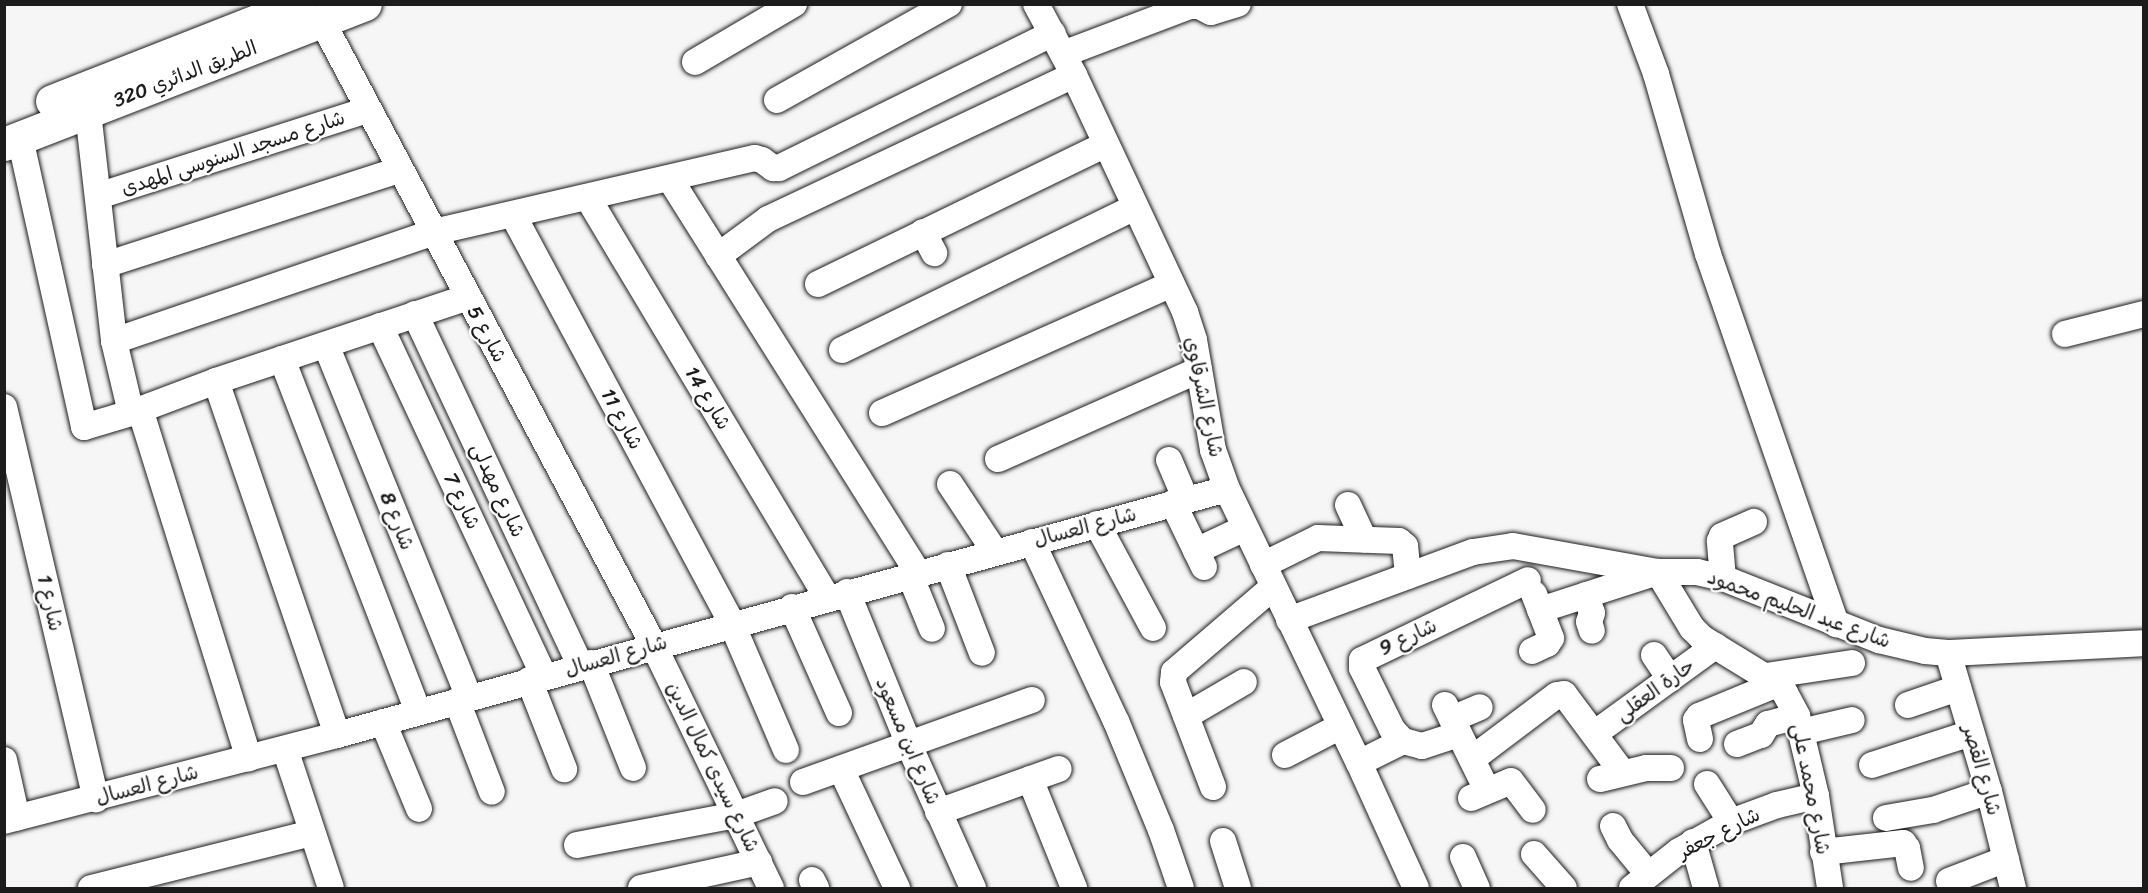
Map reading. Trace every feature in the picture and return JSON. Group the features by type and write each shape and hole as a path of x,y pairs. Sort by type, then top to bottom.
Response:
{"main road":[{"name":"الطريق الدائري 320","path":"10,134 311,13 365,4"},
{"name":"الطريق الدائري 320","path":"10,134 88,112 311,13"}],"street":[{"path":"695,62 794,4"},
{"path":"777,100 949,4"},
{"name":"شارع الشرقاوي","path":"1036,4 1063,54 1188,321 1213,450 1227,489 1359,763 1416,888"},
{"path":"114,341 434,232 755,158 773,168 779,168 1063,54 1191,6 1199,6 1212,12 1238,4"},
{"path":"1630,4 1656,74 1708,254 1836,624"},
{"name":"شارع 5","path":"311,13 368,110 654,646"},
{"path":"718,256 768,219 1063,54"},
{"name":"شارع مسجد السنوسى المهدى","path":"98,196 368,110"},
{"path":"88,112 114,341 249,758"},
{"path":"10,134 81,424 87,427 216,381 468,297"},
{"path":"818,284 928,242 1104,145"},
{"path":"105,265 400,170"},
{"path":"670,179 914,574 932,629"},
{"name":"شارع 14","path":"588,198 837,595"},
{"path":"842,350 1135,207"},
{"name":"شارع 11","path":"513,214 732,624 786,750"},
{"path":"882,413 1172,284"},
{"name":"شارع مهدلى","path":"415,314 586,665 633,768"},
{"path":"2065,334 2144,314"},
{"name":"شارع 7","path":"380,326 537,678 564,768"},
{"name":"شارع 8","path":"326,345 463,700 492,792"},
{"path":"282,359 418,712"},
{"path":"998,459 1199,370"},
{"path":"216,381 337,735"},
{"name":"شارع 1","path":"4,406 96,799"},
{"path":"1169,460 1180,502 1200,559 1245,528"},
{"path":"950,484 995,552"},
{"name":"شارع العسال","path":"11,820 337,735 792,607 1227,489"},
{"path":"1348,505 1364,539"},
{"path":"1723,578 1720,541 1722,536 1754,522"},
{"path":"1097,524 1153,628"},
{"path":"1213,787 1173,682 1174,672 1268,576 1318,538 1403,542 1408,576"},
{"path":"1032,542 1111,710 1161,830 1181,888"},
{"path":"1513,546 1551,638 1547,644 1532,651"},
{"name":"شارع عبد الحليم محمود","path":"1289,620 1473,552 1513,546 1658,572 1697,572 1723,578 1836,624 1902,647 1948,653 2144,643"},
{"path":"948,565 982,653"},
{"path":"1540,610 1658,572"},
{"name":"شارع محمد على","path":"1658,572 1692,628 1715,646 1771,680 1785,693 1799,724 1816,796 1830,888"},
{"name":"شارع 9","path":"1403,741 1392,729 1362,668 1362,660 1528,580"},
{"name":"شارع ابن مسعود","path":"837,595 909,745 972,888"},
{"path":"1586,595 1592,613 1589,622 1592,631"},
{"path":"792,607 839,713"},
{"name":"شارع سيدى كمال الدين","path":"654,646 771,888"},
{"name":"حارة العقلى","path":"1594,734 1715,646"},
{"name":"شارع القصر","path":"1948,653 1989,791 2013,888"},
{"path":"1654,655 1670,679"},
{"path":"1700,739 1697,717 1771,680 1852,663"},
{"path":"1186,716 1244,682"},
{"path":"1908,705 1958,687"},
{"path":"1472,759 1560,693 1566,696 1594,734 1611,775 1671,768"},
{"path":"803,782 1032,700"},
{"path":"1359,763 1403,741 1422,746 1452,719 1480,707"},
{"path":"1452,719 1472,759 1479,794 1511,781 1533,810"},
{"path":"1737,744 1761,735 1768,724 1852,720"},
{"path":"383,722 419,809"},
{"path":"1285,756 1341,726"},
{"path":"1872,765 1971,733"},
{"path":"285,749 331,888"},
{"path":"4,759 11,820"},
{"path":"842,768 897,888"},
{"path":"938,812 1059,769"},
{"path":"1030,779 1074,888"},
{"path":"1707,784 1731,822"},
{"path":"1886,818 1933,810 1989,791"},
{"name":"شارع جعفر","path":"1640,881 1693,842 1731,822 1777,805 1816,796"},
{"path":"577,845 736,815 775,801"},
{"path":"1613,826 1640,881"},
{"path":"91,888 312,833"},
{"path":"1223,841 1238,888"},
{"path":"1693,842 1706,888"},
{"path":"1823,852 1903,843 1907,848 1911,868"},
{"path":"1463,857 1476,888"},
{"path":"1949,881 2006,859"},
{"path":"641,888 759,862"}]}
